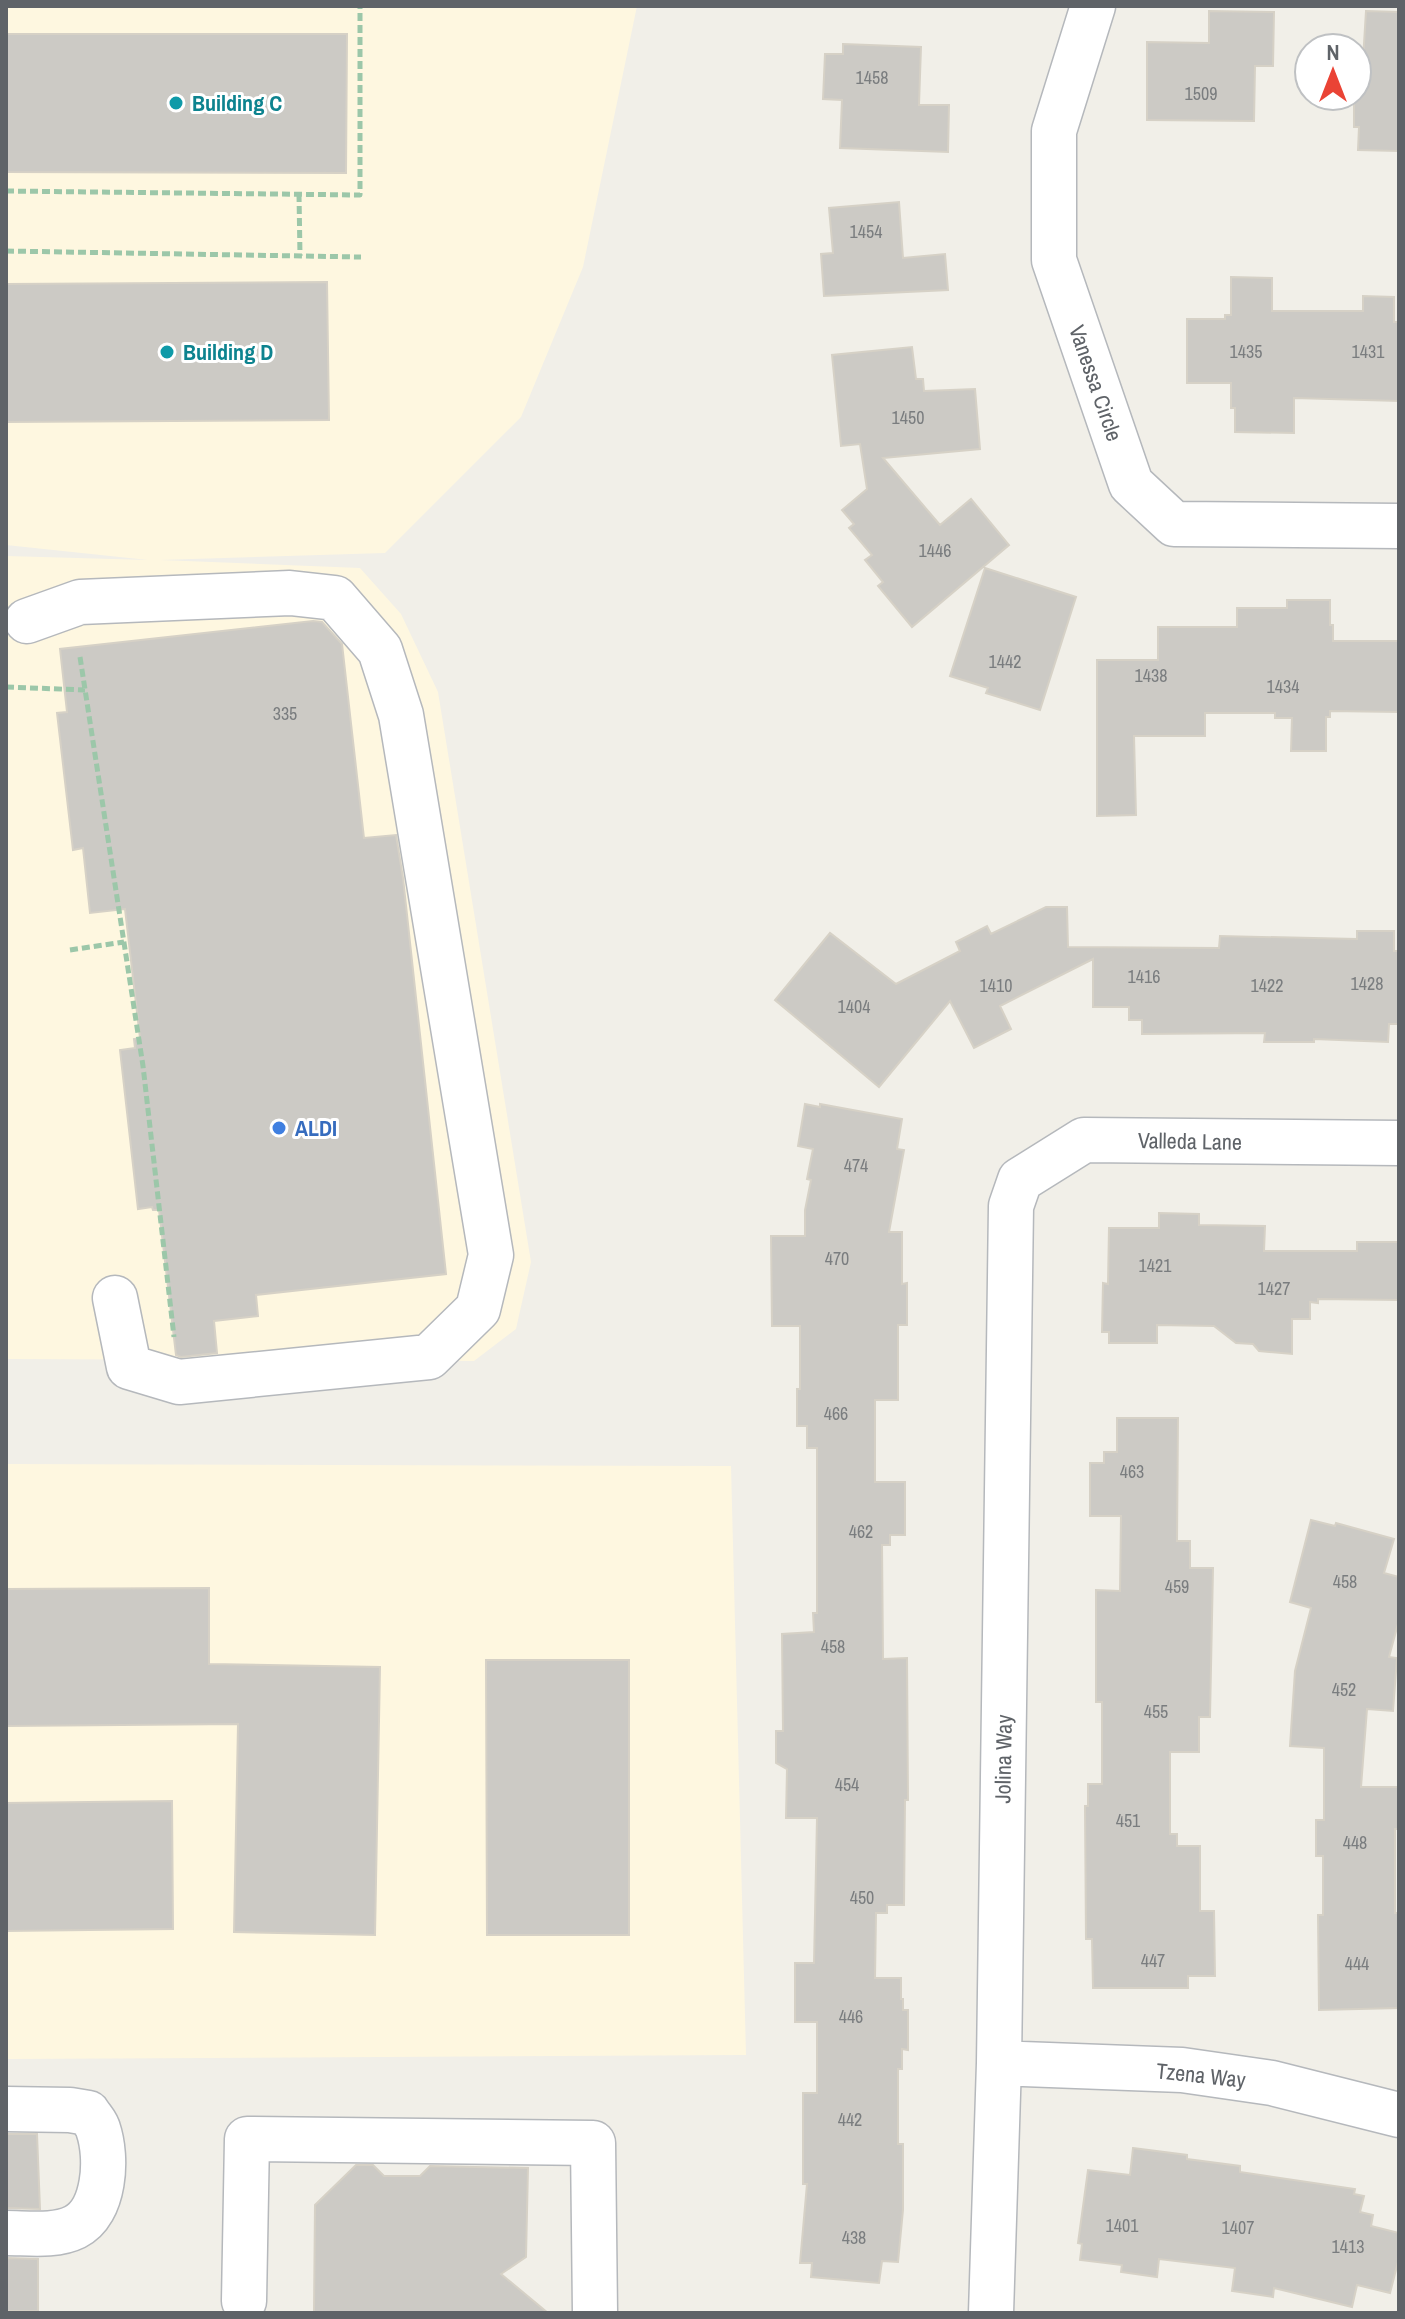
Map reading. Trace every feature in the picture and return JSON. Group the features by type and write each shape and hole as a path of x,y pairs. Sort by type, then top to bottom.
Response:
{"street":[{"name":"Vanessa Circle","path":"1093,6 1054,131 1054,260 1131,484 1174,524 1399,526"},
{"path":"27,621 80,602 290,593 335,598 380,650 401,715 491,1255 478,1309 429,1357 179,1382 129,1367 115,1298"},
{"name":"Valleda Lane","path":"1011,1206 1020,1180 1084,1140 1399,1143"},
{"name":"Jolina Way","path":"991,2313 999,2063 1011,1206"},
{"name":"Tzena Way","path":"999,2063 1182,2070 1272,2083 1399,2115"},
{"path":"6,2109 88,2113 98,2129 103,2171 98,2202 78,2226 58,2233 6,2233"},
{"path":"244,2301 247,2139 593,2143 595,2313"}],"path":[{"path":"6,191 360,195 360,6"},
{"path":"299,194 300,256"},
{"path":"6,251 361,257"},
{"path":"80,657 143,1066 179,1382"},
{"path":"6,687 85,690"},
{"path":"70,950 124,942"}],"shaded area":[{"path":"6,6 637,6 583,267 521,417 385,553 160,560 360,568 401,614 438,692 531,1262 516,1329 474,1361 6,1359 6,556 148,560 6,545"},
{"path":"6,1464 731,1466 746,2055 6,2059"}],"building":[{"path":"1209,11 1274,12 1273,66 1255,66 1254,121 1147,120 1147,42 1209,43"},
{"path":"1366,11 1399,12 1398,151 1358,150 1359,127 1354,127 1354,112 1373,112 1373,32 1365,32"},
{"name":"Building C","path":"6,34 347,34 346,173 6,172"},
{"path":"843,44 921,47 919,105 949,105 948,152 840,148 842,100 823,99 825,54 843,54"},
{"path":"899,202 903,258 945,254 948,290 824,296 821,254 833,253 829,208"},
{"path":"1231,277 1272,278 1272,311 1363,311 1363,296 1394,297 1394,322 1399,322 1399,401 1294,398 1294,433 1235,432 1231,383 1187,383 1187,319 1225,319 1225,315 1231,315"},
{"name":"Building D","path":"327,282 329,420 6,422 6,284"},
{"path":"912,347 916,379 923,379 924,391 975,389 980,449 883,458 940,525 971,499 1009,545 912,627 878,586 883,582 865,560 872,555 849,528 854,524 842,510 867,489 860,444 841,446 832,355"},
{"path":"985,568 1076,597 1040,710 986,693 988,688 950,676"},
{"path":"1287,600 1330,600 1333,641 1399,641 1399,712 1330,711 1330,717 1326,717 1326,751 1291,751 1292,718 1275,718 1275,713 1205,713 1205,736 1134,736 1136,815 1097,816 1097,660 1158,660 1158,627 1237,627 1237,608 1287,608"},
{"name":"ALDI","path":"322,622 342,644 364,838 396,835 446,1274 256,1295 258,1316 214,1321 217,1353 181,1357 176,1355 159,1210 152,1207 138,1209 120,1050 135,1048 134,1039 140,1038 125,909 90,913 83,848 73,850 57,713 67,712 60,649"},
{"path":"1046,907 1067,907 1068,947 1219,948 1220,936 1357,939 1357,931 1394,931 1394,951 1399,951 1399,1024 1389,1024 1388,1042 1314,1039 1314,1042 1264,1042 1265,1033 1142,1034 1142,1020 1129,1020 1129,1007 1093,1007 1093,959 1000,1006 1011,1029 974,1048 950,1001 879,1087 775,1000 830,933 896,984 960,951 956,942 987,926 991,934"},
{"path":"805,1104 902,1119 897,1149 904,1150 889,1232 902,1232 902,1284 907,1283 907,1325 898,1325 898,1400 875,1400 875,1482 905,1482 905,1535 890,1535 890,1545 882,1545 883,1659 907,1658 908,1800 905,1800 904,1905 887,1905 887,1913 876,1913 875,1978 901,1978 903,2010 908,2010 908,2050 902,2049 902,2069 898,2069 898,2144 903,2144 903,2210 898,2262 882,2261 879,2283 811,2277 812,2263 800,2263 807,2184 803,2184 803,2093 817,2093 817,2022 795,2022 795,1963 814,1963 817,1818 786,1818 787,1769 776,1763 776,1731 783,1731 782,1634 814,1632 813,1613 817,1613 817,1448 807,1448 807,1426 797,1426 800,1326 772,1326 771,1236 805,1236 805,1210 811,1180 807,1179 813,1149 798,1146"},
{"path":"1159,1213 1199,1214 1199,1225 1265,1226 1264,1251 1357,1251 1357,1242 1399,1242 1399,1300 1318,1299 1318,1303 1310,1302 1310,1319 1292,1319 1292,1354 1259,1351 1253,1344 1236,1343 1214,1326 1157,1325 1157,1343 1109,1343 1109,1332 1102,1332 1103,1283 1108,1284 1109,1228 1159,1228"},
{"path":"1117,1418 1178,1418 1177,1541 1190,1541 1190,1568 1213,1568 1210,1717 1199,1717 1199,1752 1170,1752 1170,1834 1177,1834 1177,1846 1200,1846 1200,1911 1214,1911 1215,1976 1188,1976 1188,1988 1093,1988 1092,1939 1086,1939 1085,1806 1088,1806 1088,1784 1102,1784 1102,1702 1096,1702 1096,1590 1120,1591 1121,1516 1090,1516 1090,1463 1104,1463 1104,1452 1117,1452"},
{"path":"1311,1520 1335,1526 1336,1523 1394,1539 1384,1573 1399,1577 1399,1620 1389,1657 1397,1658 1393,1711 1367,1709 1361,1787 1399,1787 1399,1829 1395,1829 1395,1913 1399,1913 1399,2008 1319,2010 1318,1915 1323,1915 1323,1856 1316,1856 1316,1820 1324,1820 1324,1748 1290,1746 1295,1671 1311,1608 1290,1602"},
{"path":"209,1588 209,1664 380,1667 375,1935 234,1932 238,1724 6,1726 6,1589"},
{"path":"486,1660 629,1660 629,1935 487,1935"},
{"path":"172,1801 173,1929 6,1931 6,1803"},
{"path":"6,2134 37,2134 40,2209 6,2208"},
{"path":"1133,2148 1240,2166 1240,2172 1355,2189 1354,2194 1364,2196 1360,2212 1373,2215 1371,2226 1399,2233 1399,2258 1390,2293 1357,2285 1352,2307 1274,2288 1273,2297 1232,2291 1235,2268 1159,2259 1157,2277 1121,2272 1122,2265 1080,2260 1082,2244 1078,2243 1088,2170 1130,2175"},
{"path":"356,2165 373,2165 384,2176 420,2176 430,2166 528,2168 526,2257 501,2274 548,2313 314,2313 315,2205"},
{"path":"6,2258 38,2259 38,2311 6,2311"}],"place":[{"name":"Building C","path":"176,103"},
{"name":"Building D","path":"167,352"},
{"name":"ALDI","path":"279,1128"}]}
